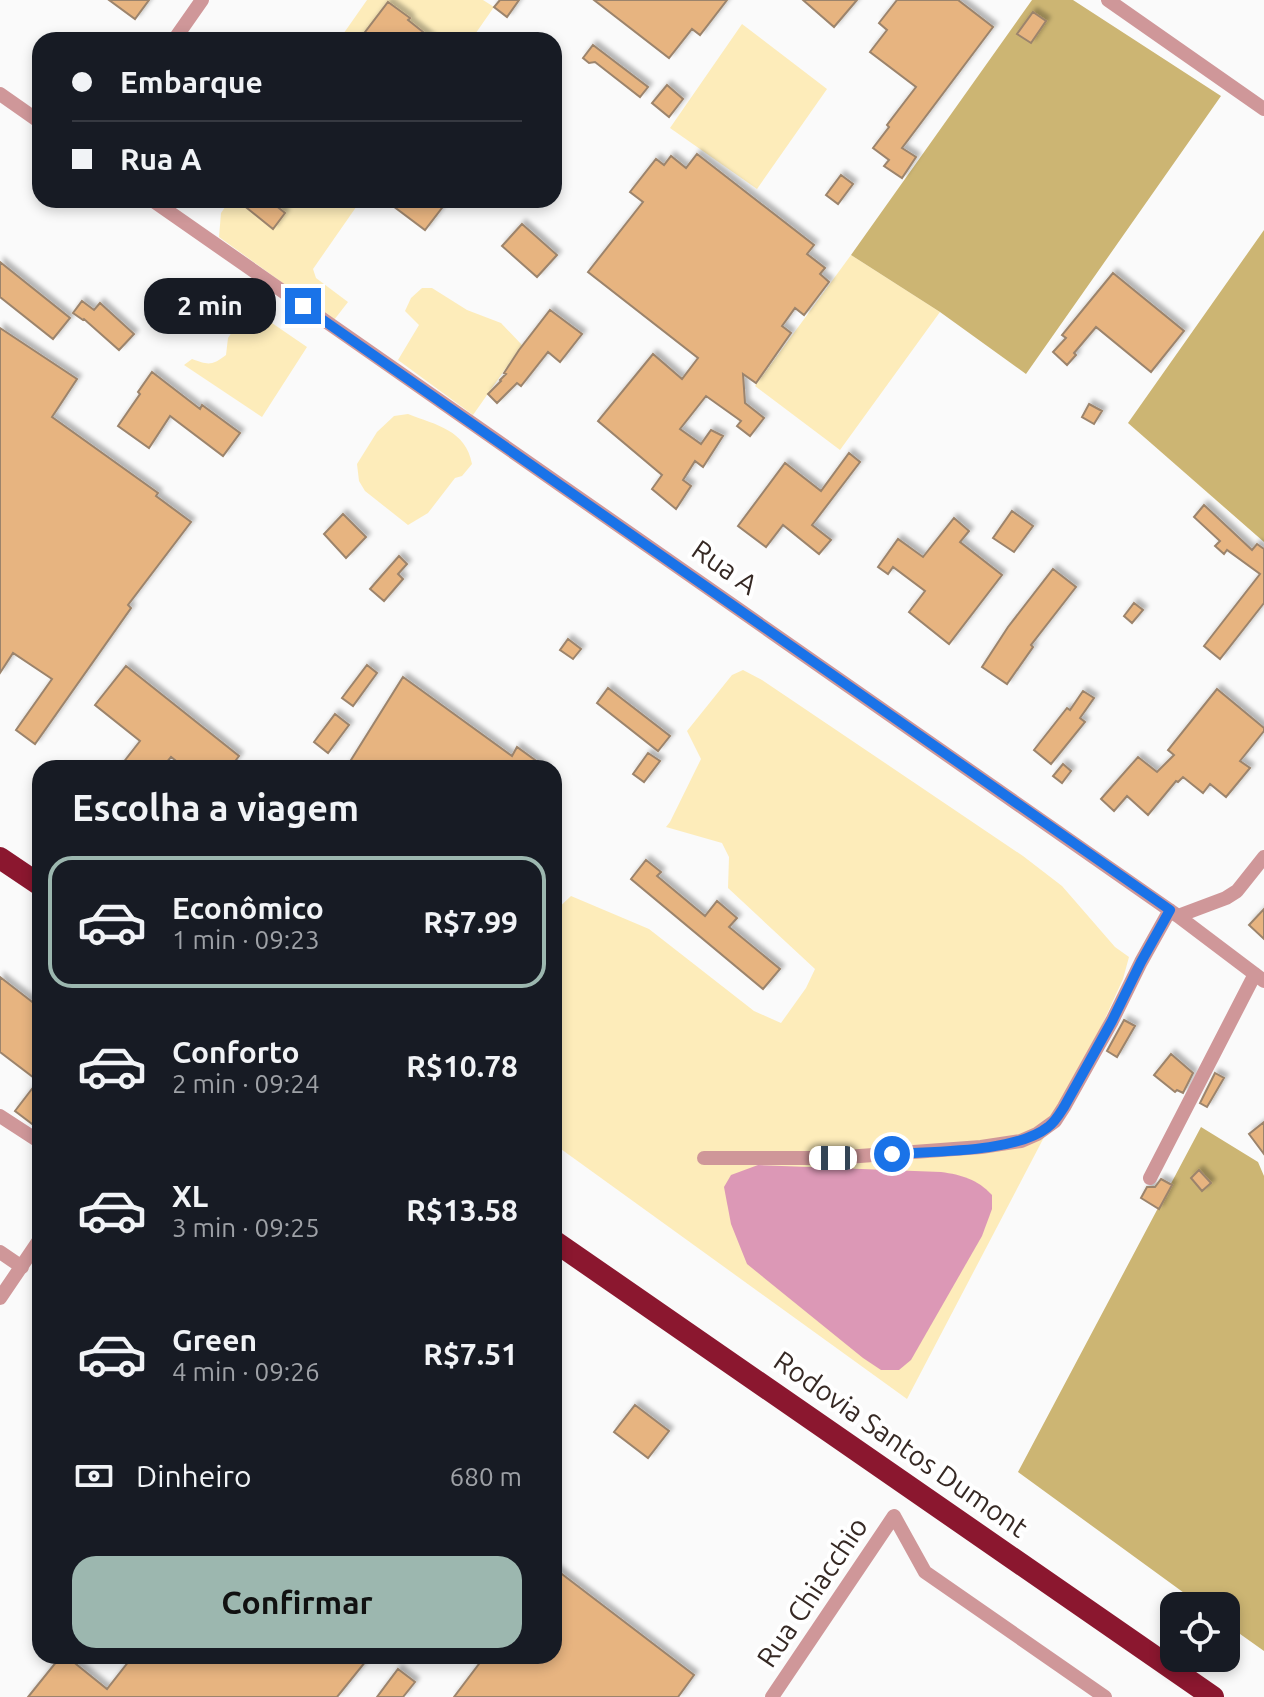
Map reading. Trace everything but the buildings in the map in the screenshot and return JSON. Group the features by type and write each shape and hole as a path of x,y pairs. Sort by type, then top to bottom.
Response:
{"highway":[{"path":"0,858 32,880"},
{"name":"Rodovia Santos Dumont","path":"562,1247 1213,1697"}],"street":[{"path":"180,32 202,0"},
{"path":"1108,0 1264,109"},
{"path":"0,94 32,116"},
{"name":"Rua A","path":"163,208 1174,913 1260,977"},
{"path":"704,1158 833,1158 967,1149 1021,1141 1037,1134 1055,1121 1064,1107 1141,962 1174,913 1226,898 1237,891 1264,857"},
{"path":"1150,1178 1260,977"},
{"path":"0,1116 32,1137"},
{"path":"0,1298 32,1251"},
{"path":"0,1252 22,1267"},
{"name":"Rua Chiacchio","path":"772,1697 894,1516 925,1572 1105,1697"}],"shaded area":[{"path":"367,0 483,0 494,7 477,32 345,32"},
{"path":"1032,0 1073,0 1221,96 1026,374 940,312 851,255"},
{"path":"742,24 827,89 757,189 670,128"},
{"path":"224,208 355,208 313,269 316,278 348,302 334,320 219,237 221,213"},
{"path":"1264,230 1264,542 1128,423"},
{"path":"851,255 940,312 840,450 755,386"},
{"path":"422,288 432,288 467,310 501,323 522,345 473,415 398,360 419,325 405,311 411,298"},
{"path":"247,306 307,347 262,417 184,365 192,359 213,363 226,355 228,338 243,325"},
{"path":"408,414 456,436 469,453 472,464 462,476 455,478 428,513 408,525 365,491 359,481 357,464 377,432 394,416"},
{"path":"743,670 762,680 1023,856 1062,886 1115,947 1129,957 1123,979 1097,1036 907,1399 562,1150 562,904 571,896 649,929 754,1011 781,1023 806,988 815,969 728,888 729,857 722,843 666,827 701,759 687,731 732,675"},
{"path":"1201,1127 1258,1162 1264,1176 1264,1651 1240,1634 1240,1592 1183,1592 1018,1472"},
{"path":"758,1165 941,1172 969,1179 992,1195 992,1209 982,1236 911,1360 899,1370 881,1370 863,1358 747,1264 731,1224 724,1187 731,1175"}],"route":[{"path":"303,306 1170,910 1055,1121 1021,1141 892,1154"}]}
